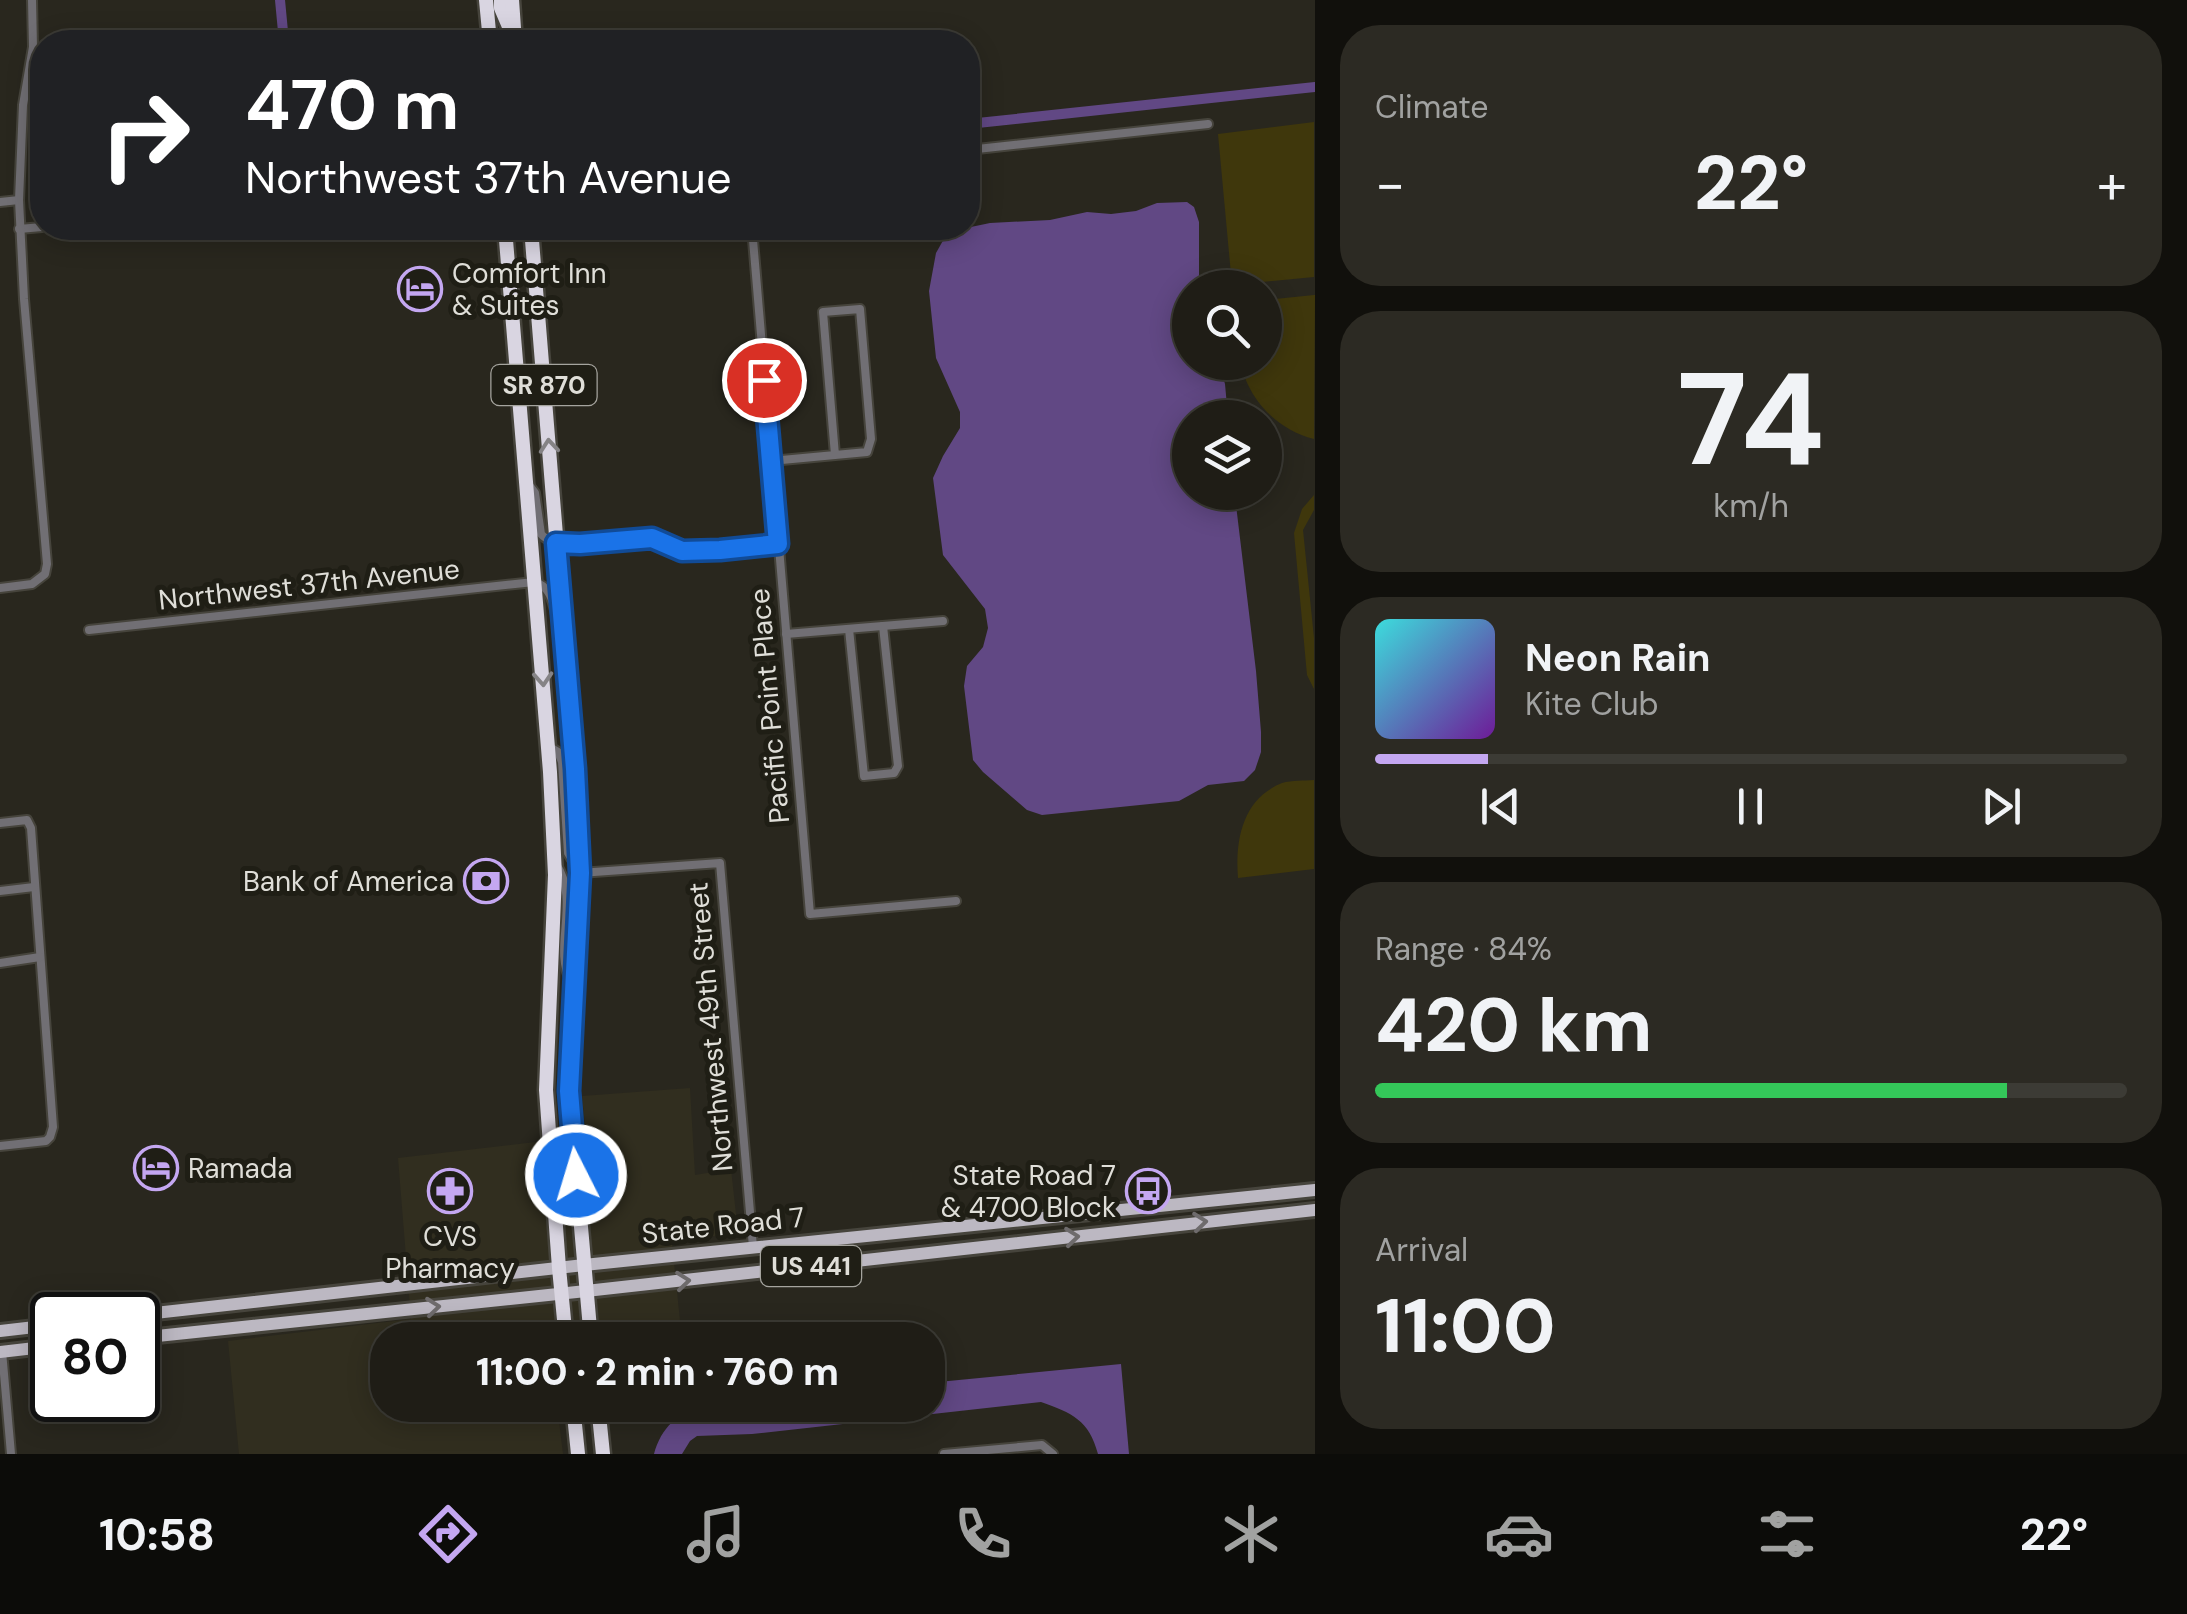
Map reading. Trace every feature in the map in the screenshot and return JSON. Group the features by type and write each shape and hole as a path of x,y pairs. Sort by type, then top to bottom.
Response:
{"highway":[{"path":"486,0 489,30"},
{"path":"501,0 510,30"},
{"path":"512,0 514,30"},
{"name":"SR 870","path":"506,240 548,746 554,862 546,1090 564,1322"},
{"name":"SR 870","path":"532,240 575,769 580,873 569,1091 589,1322"},
{"path":"575,1422 578,1454"},
{"path":"600,1422 603,1454"}],"main road":[{"name":"State Road 7","path":"160,1312 1314,1190"},
{"name":"State Road 7","path":"160,1336 1314,1210"},
{"path":"197,1332 214,1323 223,1305"},
{"path":"0,1331 28,1327"},
{"path":"28,1327 12,1335 1,1351 30,1348"}],"street":[{"path":"32,0 33,30"},
{"path":"0,588 32,584 44,574 46,564 18,200 30,66"},
{"path":"980,149 1208,124"},
{"path":"0,202 18,200"},
{"path":"19,229 30,228"},
{"name":"Pacific Point Place","path":"753,240 810,914 956,901"},
{"path":"771,461 835,456 867,452 871,439 860,309 824,312 835,456"},
{"path":"526,482 535,494 541,534 545,540 556,543 652,538 682,551 778,544"},
{"path":"534,582 542,584 550,594 564,637"},
{"name":"Northwest 37th Avenue","path":"89,630 534,582"},
{"path":"786,634 943,620"},
{"path":"849,629 864,776 894,773 898,766 883,626"},
{"path":"548,746 560,757 568,854 580,873"},
{"path":"0,823 26,820 31,828 52,1128 50,1137 37,1144 0,1146"},
{"path":"554,862 567,884 566,960 570,980 576,981"},
{"name":"Northwest 49th Street","path":"580,873 720,863 752,1248"},
{"path":"0,890 34,886"},
{"path":"0,963 40,957"},
{"path":"1,1351 11,1454"},
{"path":"944,1454 1042,1445 1053,1453"}],"shaded area":[{"path":"1314,122 1314,277 1282,280 1282,270 1231,270 1218,134"},
{"path":"1187,202 1194,207 1199,222 1199,270 1172,270 1172,380 1224,380 1226,400 1172,400 1172,510 1237,510 1256,671 1261,752 1255,770 1244,781 1208,785 1179,801 1042,815 1027,810 973,760 964,686 967,666 983,647 988,628 985,609 943,555 933,478 960,428 960,412 936,358 929,291 936,253 943,240 980,240 980,225 1050,220 1087,212 1136,211 1157,203"},
{"path":"1315,295 1314,439 1282,424 1282,400 1257,400 1245,380 1282,380 1282,298"},
{"path":"1314,495 1314,510 1303,530 1314,638 1314,689 1307,675 1294,533 1302,509"},
{"path":"1314,780 1314,869 1238,878 1240,836 1258,799 1282,783"},
{"path":"690,1088 695,1175 731,1169 738,1232 672,1243 680,1322 386,1322 411,1319 398,1158 586,1136 582,1096"},
{"path":"370,1324 370,1422 559,1422 563,1454 239,1454 228,1341"},
{"path":"1121,1364 1129,1454 1098,1454 1090,1433 1078,1419 1041,1402 945,1413 945,1381"},
{"path":"672,1422 860,1422 697,1436 682,1454 654,1454"}],"waterway":[{"path":"280,0 283,30"},
{"path":"980,123 1315,87"}],"place":[{"name":"Comfort Inn & Suites","path":"420,289"},
{"name":"Bank of America","path":"486,881"},
{"name":"Ramada","path":"156,1168"},
{"name":"CVS Pharmacy","path":"450,1191"},
{"name":"State Road 7 & 4700 Block","path":"1148,1191"}],"route":[{"path":"576,1175 569,1091 580,873 556,543 652,538 682,551 778,544 764,380"}]}
